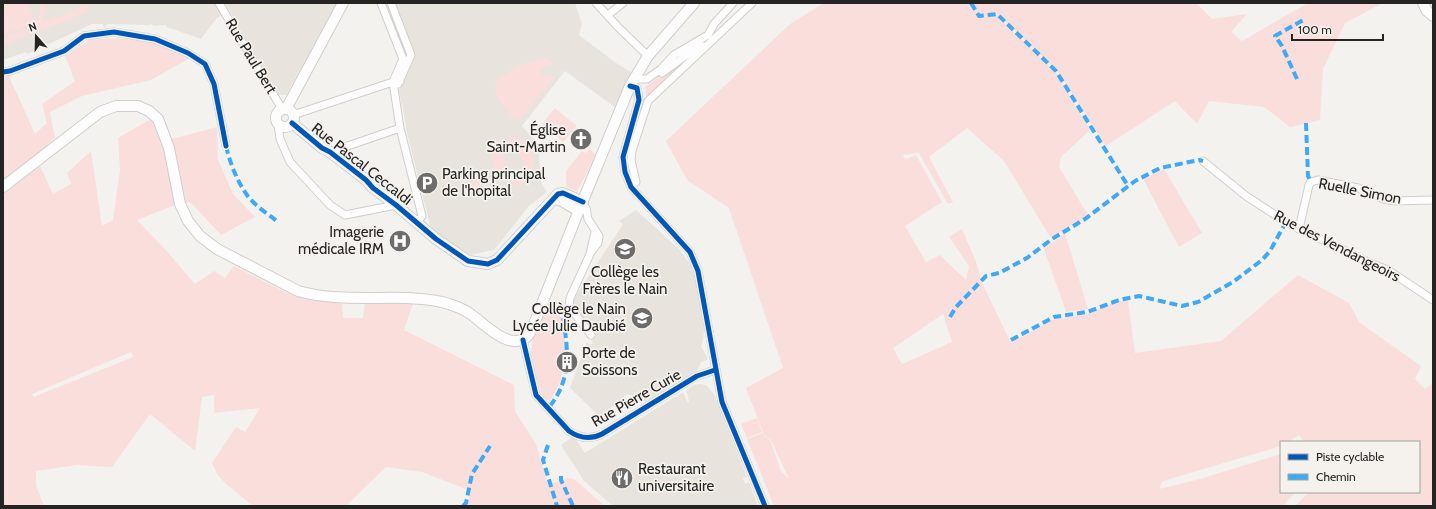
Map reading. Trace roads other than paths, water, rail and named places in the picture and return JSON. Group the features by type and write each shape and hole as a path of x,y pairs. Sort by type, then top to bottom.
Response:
{"main road":[{"path":"288,114 279,110 276,116 276,122 284,127 288,114 343,3"},
{"path":"3,187 100,112 116,106 138,106 149,111 158,119 169,148 180,204 188,221 200,236 217,249 298,291 310,295 331,298 426,299 449,304 469,313 504,339 514,341 523,340 530,333 580,208 648,56 694,3"},
{"path":"1423,3 1427,11 1433,16"},
{"name":"Rue Pascal Ceccaldi","path":"288,114 322,148 330,152 366,180 373,188 396,205 436,239 468,261 488,264 497,260 552,199 560,200 580,208"}],"street":[{"name":"Rue Paul Bert","path":"219,3 288,114"},
{"path":"381,3 403,60 394,91 400,128 422,216 417,223"},
{"path":"288,114 396,82 411,55 391,3"},
{"path":"596,3 648,56"},
{"path":"608,15 624,3"},
{"path":"634,85 647,79 661,69 674,56 708,35 714,24 733,3"},
{"path":"631,186 636,182 631,160 632,151 648,101 752,3"},
{"path":"385,14 394,11"},
{"path":"3,72 10,71 64,52 84,36 114,32 155,39 188,53 204,64 214,84 226,146"},
{"path":"634,85 664,72 692,51 711,42"},
{"path":"634,85 639,100 623,157 624,172 631,186 690,252 698,271 722,402 764,506"},
{"path":"278,124 280,139 290,162 330,205 345,215 396,205"},
{"path":"330,152 400,128"},
{"name":"Rue des Vendangeoirs","path":"1203,161 1246,196 1286,222 1372,264 1388,270 1433,300"},
{"name":"Ruelle Simon","path":"1299,229 1309,185 1311,182 1318,180 1358,188 1384,199 1394,201 1433,200"},
{"path":"580,208 588,218 598,236 598,243 590,254 570,298 569,306 591,336"},
{"path":"580,208 586,208 588,218"},
{"name":"Rue Pierre Curie","path":"523,340 536,395 569,431 578,436 596,437 697,376 715,370"}],"place":[{"name":"Église Saint-Martin","path":"581,139"},
{"name":"Parking principal de l'hopital","path":"427,183"},
{"name":"Imagerie médicale IRM","path":"400,241"},
{"name":"Collège les Frères le Nain","path":"625,249"},
{"name":"Collège le Nain Lycée Julie Daubié","path":"642,318"},
{"name":"Porte de Soissons","path":"567,362"},
{"name":"Restaurant universitaire","path":"622,478"}]}
